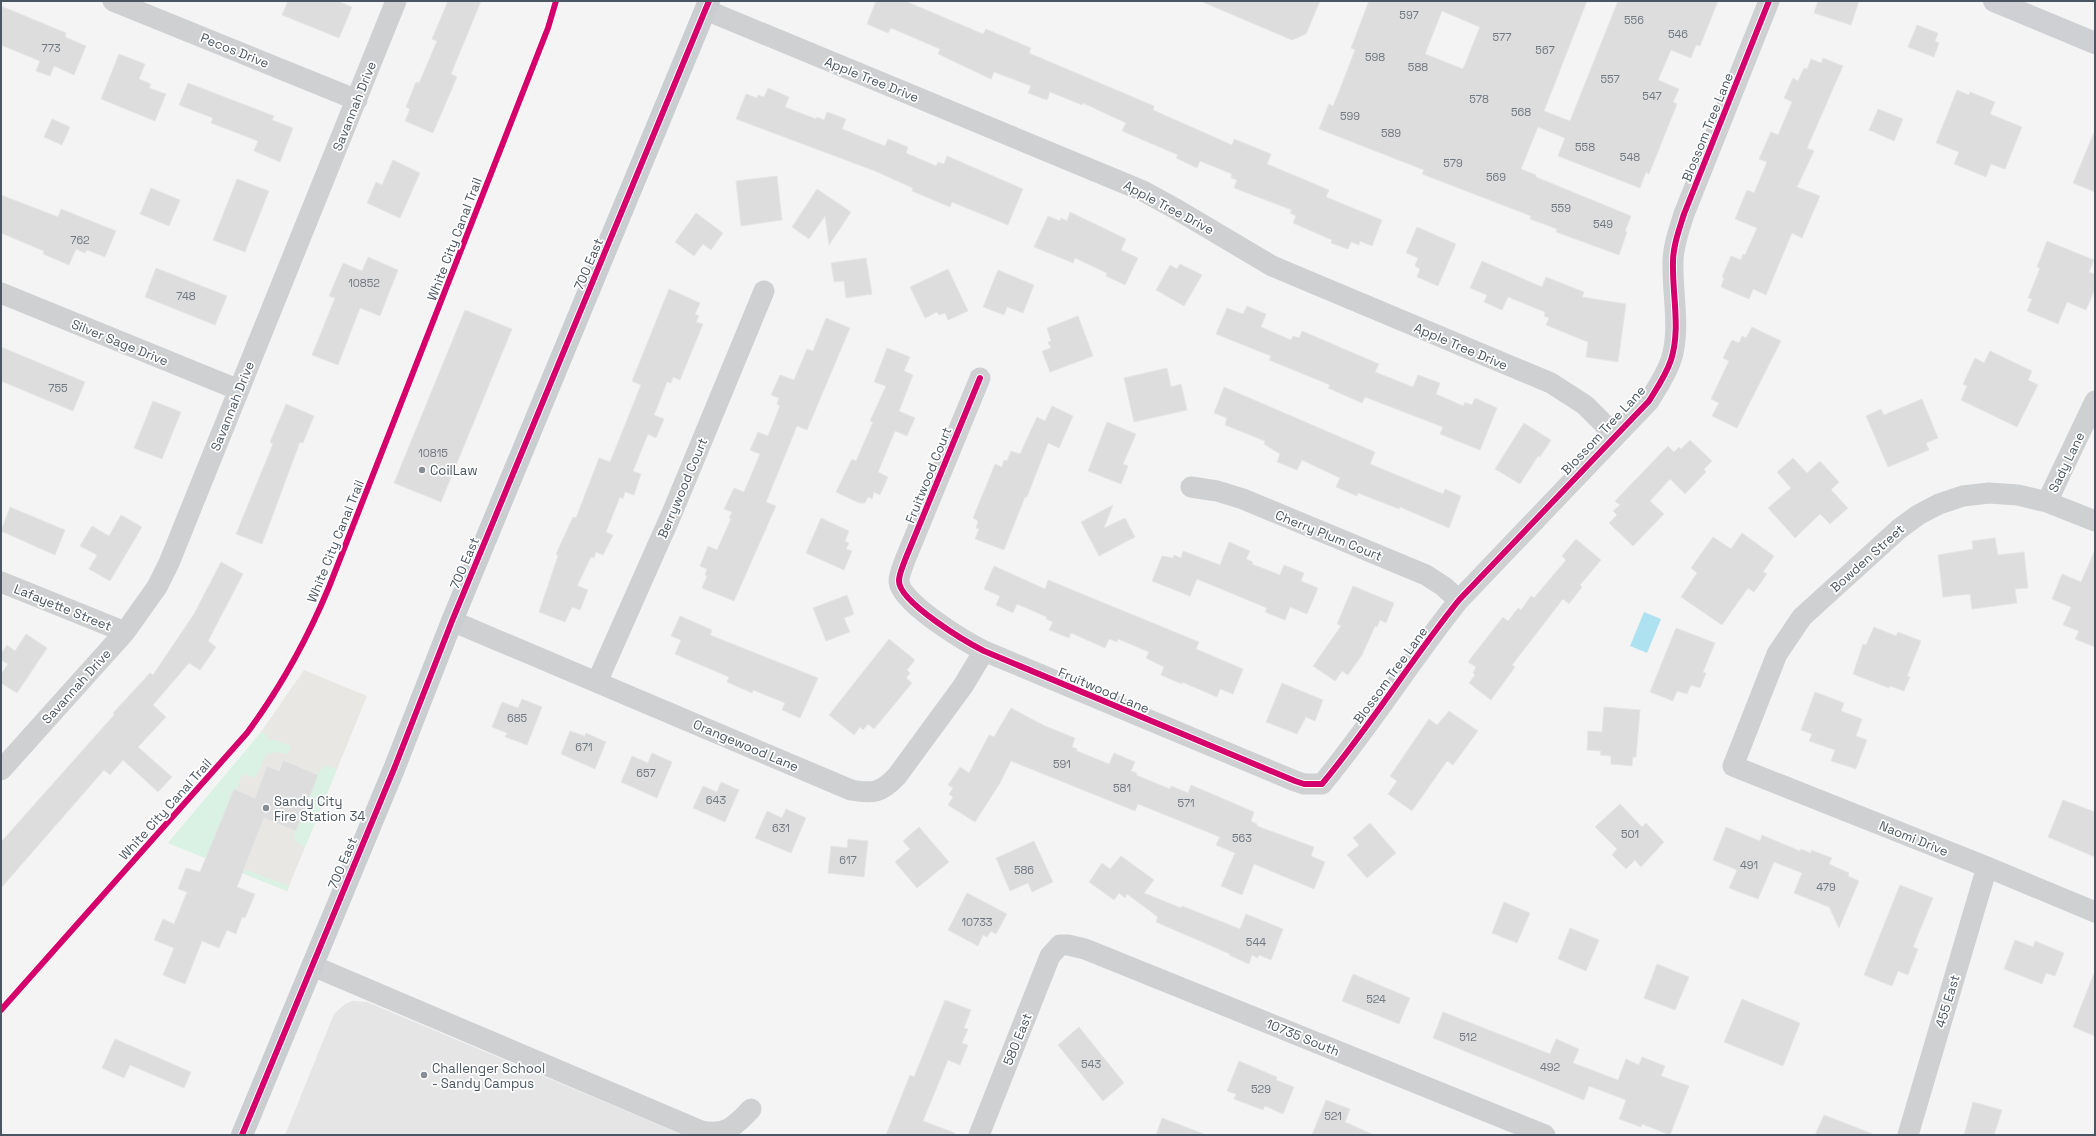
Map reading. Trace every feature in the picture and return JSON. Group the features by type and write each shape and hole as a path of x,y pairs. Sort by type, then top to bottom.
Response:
{"main road":[{"name":"700 East","path":"242,1135 394,769 452,621 708,5"}],"street":[{"name":"Pecos Drive","path":"113,1 357,100"},
{"name":"Savannah Drive","path":"1,770 125,632 157,587 169,563 396,1"},
{"name":"Blossom Tree Lane","path":"1322,784 1340,762 1459,600 1649,401 1662,381 1671,360 1675,336 1673,261 1676,237 1769,1"},
{"path":"1994,1 2095,43"},
{"name":"Apple Tree Drive","path":"708,5 1143,191 1272,266 1551,383 1585,406 1615,435"},
{"name":"Berrywood Court","path":"598,682 672,513 764,291"},
{"name":"Silver Sage Drive","path":"1,294 239,390"},
{"name":"Fruitwood Court","path":"899,581 905,560 980,378"},
{"name":"Sady Lane","path":"2047,502 2095,401"},
{"name":"Cherry Plum Court","path":"1191,486 1217,491 1243,499 1426,575 1443,586 1459,600"},
{"name":"Bowden Street","path":"1733,766 1777,654 1802,617 1899,528 1918,515 1939,504 1963,496 1989,493 2010,495 2047,502 2095,521"},
{"name":"Fruitwood Lane","path":"899,581 904,593 912,602 956,636 984,651 1295,781 1304,784 1322,784"},
{"name":"Lafayette Street","path":"1,582 125,632"},
{"name":"Orangewood Lane","path":"452,621 851,790 864,792 877,792 888,786 897,776 963,686 984,651"},
{"name":"Naomi Drive","path":"1733,766 1987,867 2095,912"},
{"name":"455 East","path":"1908,1135 1987,867"},
{"name":"10735 South","path":"1060,945 1068,944 1085,949 1545,1135"},
{"name":"580 East","path":"978,1135 1047,963 1060,945"},
{"path":"313,966 701,1132 709,1133 727,1130 735,1126 751,1109"}],"shaded area":[{"path":"304,670 367,696 287,891 168,843 252,745"},
{"name":"Challenger School - Sandy Campus","path":"352,1001 367,1002 683,1135 285,1135 334,1014 345,1004"}],"green space":[{"path":"262,731 267,736 268,740 275,740 291,746 288,754 274,752 266,755 255,778 243,774 207,855 289,886 287,891 168,843"},
{"path":"328,766 337,769 305,847 295,841 294,830 296,830 317,774 323,767"}],"water":[{"path":"1644,612 1661,619 1647,653 1630,646"}],"building":[{"path":"288,1 338,1 352,7 339,38 282,15"},
{"path":"448,1 481,1 451,74 457,77 433,133 405,121 410,109 406,107 416,82 419,83 437,41 432,39"},
{"path":"876,1 905,1 983,34 986,29 1031,48 1029,53 1154,106 1153,110 1232,145 1234,139 1271,154 1267,164 1329,190 1326,197 1382,220 1372,246 1360,241 1359,245 1351,242 1348,249 1331,243 1332,240 1293,223 1296,216 1290,213 1292,210 1234,188 1237,180 1231,178 1232,174 1200,161 1197,168 1176,158 1178,155 1122,131 1126,123 1083,103 1082,105 1050,92 1047,100 1028,93 1031,86 994,72 991,79 938,54 940,49 891,28 888,33 867,24"},
{"path":"1200,1 1320,1 1306,34 1292,40"},
{"path":"1369,1 1587,1 1544,111 1570,121 1618,1 1718,1 1700,46 1696,45 1691,58 1671,50 1658,80 1679,89 1673,102 1677,104 1649,174 1646,172 1640,188 1558,156 1565,138 1538,127 1521,169 1536,175 1536,177 1631,216 1625,231 1627,232 1619,255 1556,232 1557,229 1530,219 1531,216 1422,174 1424,170 1319,129 1329,104 1333,106 1340,89 1355,50 1351,48","holes":["1442,11 1480,27 1463,69 1425,54"]},
{"path":"1818,1 1859,1 1851,25 1814,13"},
{"path":"1,6 66,33 65,37 86,46 74,75 54,66 50,76 36,71 40,61 1,45"},
{"path":"1917,25 1938,33 1935,41 1939,43 1934,57 1908,47"},
{"path":"119,54 145,64 139,79 151,84 149,88 166,94 155,121 101,99"},
{"path":"1823,58 1843,66 1807,148 1814,151 1797,187 1820,196 1802,238 1792,233 1766,295 1753,289 1749,299 1721,287 1724,278 1722,277 1731,256 1741,260 1743,254 1745,255 1757,228 1735,219 1747,190 1754,193 1767,162 1759,159 1771,132 1778,135 1792,102 1784,98 1793,78 1798,81 1804,68 1807,69 1811,59 1821,63"},
{"path":"188,83 274,116 272,120 293,128 280,162 254,151 258,141 211,123 213,118 179,105"},
{"path":"768,88 789,97 785,107 816,119 817,117 824,120 827,112 846,119 842,129 885,146 888,139 908,147 906,153 936,166 938,162 944,164 947,156 1023,189 1008,225 952,202 950,207 912,191 913,188 875,171 736,119 746,94 757,98 758,95 764,97"},
{"path":"1957,90 1969,95 1970,92 1995,102 1990,114 2022,127 2005,169 1991,164 1986,177 1954,164 1959,152 1936,143"},
{"path":"1878,109 1903,119 1894,141 1869,130"},
{"path":"52,119 70,127 62,145 44,137"},
{"path":"2095,130 2095,192 2073,183"},
{"path":"393,160 420,173 400,218 367,203 376,182 382,185"},
{"path":"777,176 782,220 741,226 736,181"},
{"path":"237,179 269,191 245,252 213,240"},
{"path":"151,188 180,200 169,226 140,214"},
{"path":"817,189 851,212 829,245 825,216 809,239 792,227"},
{"path":"1,195 58,217 61,209 116,231 105,257 87,250 85,253 76,249 69,265 43,254 44,251 1,233"},
{"path":"1070,212 1126,239 1121,250 1138,258 1125,285 1106,276 1107,273 1075,258 1073,263 1034,247 1048,216 1060,221 1061,218 1067,221"},
{"path":"696,213 723,233 711,250 703,244 694,256 675,242"},
{"path":"1417,227 1456,244 1438,286 1417,277 1420,269 1415,266 1418,258 1406,253"},
{"path":"2047,241 2094,260 2089,272 2095,274 2095,289 2086,310 2067,302 2058,324 2027,311 2032,299 2028,298 2040,268 2037,267"},
{"path":"368,257 398,270 380,316 360,308 338,365 312,355 335,298 329,296 343,263 362,271"},
{"path":"866,258 872,294 846,298 844,281 834,282 831,263"},
{"path":"1482,261 1542,287 1546,277 1584,292 1582,297 1626,304 1618,362 1586,357 1588,342 1546,325 1549,318 1544,316 1545,312 1508,297 1502,310 1484,302 1487,295 1470,288"},
{"path":"1180,264 1202,275 1184,306 1156,290 1170,265 1177,269"},
{"path":"156,268 227,296 215,325 145,297"},
{"path":"948,269 968,311 948,320 945,313 939,315 937,312 925,318 910,287"},
{"path":"998,270 1034,285 1023,313 1007,307 1004,315 983,307"},
{"path":"669,289 700,303 695,314 699,316 696,322 703,324 680,380 673,377 671,383 667,382 654,415 664,419 656,438 648,434 633,471 641,474 634,495 625,492 623,499 620,497 606,532 613,535 603,555 596,552 594,558 591,557 578,584 578,586 588,590 580,610 572,607 565,622 539,612 558,556 556,554 573,517 576,518 599,458 610,462 641,385 632,381"},
{"path":"1247,306 1266,314 1261,327 1291,340 1293,336 1299,338 1302,331 1379,364 1375,372 1413,387 1418,375 1440,383 1436,394 1463,406 1465,402 1472,405 1475,398 1497,408 1480,450 1440,434 1443,427 1365,397 1362,403 1328,388 1330,385 1269,360 1271,356 1216,334 1227,308 1243,314"},
{"path":"465,310 512,329 441,502 394,483"},
{"path":"1078,316 1093,356 1050,372 1042,351 1051,348 1048,342 1051,341 1047,328"},
{"path":"826,318 850,328 807,430 797,426 766,502 776,506 734,601 702,588 707,576 705,575 707,569 700,566 708,546 717,550 731,519 729,518 732,512 724,509 734,488 744,492 760,454 750,450 758,432 768,436 780,406 777,404 779,398 771,395 780,375 794,380 807,349 813,351"},
{"path":"1752,327 1781,341 1737,428 1712,416 1719,403 1711,399 1729,361 1723,358 1732,340 1739,343 1742,336 1746,338"},
{"path":"1,347 85,382 73,411 1,381"},
{"path":"887,348 910,357 904,371 913,375 899,411 915,418 907,436 895,431 878,472 888,477 880,495 874,492 872,499 868,497 865,503 859,503 836,492 852,459 856,461 873,422 870,421 886,386 874,382"},
{"path":"1990,351 2032,371 2028,380 2038,385 2017,427 1961,400 1967,386 1963,384 1975,358 1984,363"},
{"path":"1167,368 1171,387 1181,384 1187,410 1134,422 1124,378"},
{"path":"1224,387 1375,452 1370,464 1443,494 1445,489 1461,496 1449,528 1400,507 1399,509 1358,493 1357,496 1336,487 1340,478 1302,460 1297,470 1277,462 1280,454 1264,444 1265,441 1225,425 1227,418 1214,413"},
{"path":"1922,399 1938,438 1926,443 1929,450 1888,467 1866,416 1881,409 1884,415"},
{"path":"153,401 181,412 162,459 134,448"},
{"path":"286,404 314,416 303,443 300,442 262,544 236,534 273,444 270,442"},
{"path":"1052,406 1073,416 1059,448 1048,443 1004,550 975,539 979,529 976,528 978,521 973,518 995,464 1002,467 1004,460 1007,461 1011,451 1020,454 1037,417 1045,421"},
{"path":"1107,422 1136,434 1123,464 1128,466 1121,484 1088,471"},
{"path":"1524,423 1551,440 1540,457 1538,456 1520,484 1495,469"},
{"path":"1690,440 1712,461 1704,469 1706,472 1685,494 1670,479 1650,501 1664,514 1633,546 1609,523 1617,515 1613,511 1620,505 1615,501 1668,446 1674,452 1679,447 1681,449"},
{"path":"1793,458 1807,473 1820,461 1839,482 1831,490 1848,508 1830,524 1820,514 1795,538 1768,508 1791,488 1777,472"},
{"path":"1113,505 1104,528 1125,518 1135,537 1099,556 1081,522"},
{"path":"10,507 65,530 55,555 1,531"},
{"path":"121,515 142,527 110,581 89,569 97,555 80,546 92,526 109,536"},
{"path":"821,518 849,531 845,541 849,543 846,549 852,551 844,570 806,553"},
{"path":"1742,533 1774,556 1763,572 1767,574 1754,592 1748,588 1722,625 1681,597 1697,573 1691,568 1713,537 1731,549"},
{"path":"1995,538 1998,555 2024,552 2028,588 2015,589 2017,603 1972,609 1970,594 1943,597 1938,555 1973,549 1972,541"},
{"path":"1576,539 1601,560 1580,585 1582,587 1569,604 1563,599 1512,665 1515,667 1491,700 1469,683 1475,675 1473,673 1476,667 1468,662 1503,617 1508,621 1518,608 1521,610 1531,596 1534,598 1566,560 1562,556"},
{"path":"1229,542 1250,551 1246,559 1253,562 1252,564 1280,575 1284,565 1304,573 1301,581 1318,588 1307,614 1290,607 1285,620 1265,612 1267,608 1197,579 1190,596 1152,581 1162,556 1173,558 1174,555 1181,558 1183,551 1220,565"},
{"path":"2095,550 2095,647 2075,639 2079,631 2063,625 2071,607 2052,599 2062,574 2081,582"},
{"path":"221,562 243,574 208,641 216,647 200,670 189,663 153,705 166,717 138,747 172,777 158,792 123,760 110,775 104,770 1,888 1,842 114,715 113,713 150,673 153,675 194,614"},
{"path":"994,566 1045,589 1048,580 1199,642 1196,649 1243,669 1233,694 1220,689 1217,697 1161,675 1164,667 1146,658 1149,652 1118,639 1117,642 1109,639 1105,648 1071,633 1069,638 1049,630 1053,622 1046,619 1047,617 1017,604 1013,613 996,605 1000,596 984,589"},
{"path":"1353,586 1394,603 1386,623 1380,620 1377,627 1375,626 1362,655 1348,675 1342,671 1335,681 1313,666 1341,626 1337,624"},
{"path":"847,595 854,614 844,618 850,632 826,641 813,608"},
{"path":"680,616 712,630 710,635 818,678 800,718 782,710 785,703 753,690 752,693 727,682 729,677 675,654 681,640 671,636"},
{"path":"1874,627 1896,636 1898,632 1921,641 1907,676 1910,677 1904,691 1890,686 1889,688 1853,674 1863,644 1866,645"},
{"path":"1676,628 1715,643 1703,672 1706,673 1700,688 1691,685 1687,694 1677,691 1673,701 1650,692"},
{"path":"26,634 47,648 17,693 1,683 1,674 8,664 1,660 1,654 7,645 15,651"},
{"path":"889,639 915,660 907,670 910,673 906,678 912,683 874,729 868,724 863,730 860,727 854,735 829,715"},
{"path":"1282,683 1323,700 1315,721 1306,717 1297,734 1266,722"},
{"path":"1815,692 1844,703 1841,711 1862,719 1856,736 1867,740 1856,769 1831,761 1835,750 1809,741 1812,734 1801,730"},
{"path":"522,699 542,707 527,745 505,737 507,733 492,727 502,702 518,708"},
{"path":"1604,707 1640,710 1636,757 1633,757 1632,766 1611,764 1611,756 1600,755 1601,751 1587,750 1588,731 1602,732"},
{"path":"1011,708 1045,726 1075,738 1072,747 1077,749 1077,751 1109,764 1114,753 1135,762 1131,771 1137,773 1136,775 1170,789 1171,786 1188,793 1191,785 1254,812 1251,821 1257,824 1257,826 1314,847 1311,856 1325,862 1314,889 1254,864 1242,895 1221,886 1235,853 1216,845 1220,837 1138,804 1135,811 1011,761 1000,783 975,822 948,805 953,797 949,794 953,788 948,785 960,767 969,773 989,735 994,737"},
{"path":"1449,711 1478,731 1453,765 1447,761 1412,811 1388,794 1397,781 1390,776 1429,719 1437,725"},
{"path":"570,731 585,736 586,733 606,742 595,769 561,754"},
{"path":"652,753 672,762 657,798 621,782 632,756 648,763"},
{"path":"283,760 318,775 296,831 264,818 237,887 255,894 245,918 242,917 236,934 227,930 219,948 202,941 185,984 163,975 174,948 154,940 163,919 174,924 187,892 178,889 186,868 200,872 234,789 255,798 267,766 279,771"},
{"path":"721,782 739,790 725,822 693,808 703,786 717,792"},
{"path":"2063,800 2095,812 2095,857 2048,837"},
{"path":"1620,804 1642,827 1646,823 1664,842 1641,867 1635,860 1626,869 1612,855 1617,849 1595,827"},
{"path":"786,809 806,818 791,853 755,838 767,811 782,818"},
{"path":"1370,823 1396,853 1367,878 1347,855 1359,845 1353,838"},
{"path":"919,827 949,862 917,888 895,862 910,849 903,841"},
{"path":"1726,827 1760,841 1762,835 1800,851 1801,849 1811,853 1811,850 1832,858 1829,864 1849,873 1848,876 1859,881 1839,928 1829,907 1794,893 1802,873 1774,862 1758,899 1729,888 1737,870 1713,860"},
{"path":"848,839 868,841 864,877 828,873 831,846 847,848"},
{"path":"1034,841 1053,882 1032,892 1028,883 1010,891 996,858"},
{"path":"1121,856 1154,880 1144,893 1240,929 1246,914 1283,929 1271,960 1259,955 1258,958 1252,955 1249,964 1229,955 1230,954 1156,922 1158,917 1127,894 1125,898 1119,893 1114,900 1089,882 1102,863 1110,869"},
{"path":"1900,885 1933,898 1913,947 1918,949 1908,975 1898,971 1892,986 1864,975"},
{"path":"967,893 1007,914 996,934 991,931 987,937 983,935 978,946 948,930"},
{"path":"1504,902 1530,913 1517,943 1492,933"},
{"path":"1570,928 1599,940 1586,971 1558,959"},
{"path":"2015,940 2033,947 2035,941 2064,953 2055,976 2046,973 2042,984 2004,969"},
{"path":"1657,964 1689,977 1675,1010 1644,998"},
{"path":"2095,973 2095,1036 2073,1027"},
{"path":"1353,974 1410,998 1399,1024 1342,1001"},
{"path":"1742,999 1800,1023 1783,1066 1724,1042"},
{"path":"945,1000 971,1010 964,1028 968,1029 962,1043 968,1045 960,1065 948,1060 923,1121 955,1133 955,1135 886,1135 910,1075 914,1077"},
{"path":"1443,1012 1550,1054 1556,1039 1579,1049 1573,1063 1618,1080 1626,1059 1639,1065 1642,1057 1665,1066 1661,1076 1689,1086 1670,1135 1642,1124 1641,1127 1619,1119 1626,1100 1589,1086 1584,1100 1433,1038"},
{"path":"1079,1027 1124,1083 1103,1101 1058,1045"},
{"path":"115,1039 191,1072 184,1088 130,1065 124,1078 102,1068"},
{"path":"1239,1061 1277,1077 1276,1080 1294,1087 1283,1114 1265,1106 1263,1110 1234,1099 1236,1094 1227,1091"},
{"path":"1326,1100 1350,1109 1345,1122 1374,1135 1312,1135"},
{"path":"1973,1102 2002,1110 1994,1135 1964,1135"},
{"path":"1824,1115 1873,1134 1815,1135"},
{"path":"1162,1118 1204,1134 1204,1135 1156,1135"}],"cycle path":[{"name":"White City Canal Trail","path":"1,1010 247,733 282,681 292,663 312,626 329,587 548,28 556,1"},
{"path":"242,1135 394,769 452,621 709,1"},
{"path":"980,378 900,573 899,581 902,590 910,600 921,610 949,630 984,651 1295,781 1304,784 1322,784 1340,762 1459,600 1649,401 1667,371 1674,348 1676,324 1673,262 1678,232 1769,1"}],"place":[{"name":"CoilLaw","path":"422,470"},
{"name":"Sandy City Fire Station 34","path":"266,808"},
{"name":"Challenger School - Sandy Campus","path":"424,1075"}]}
